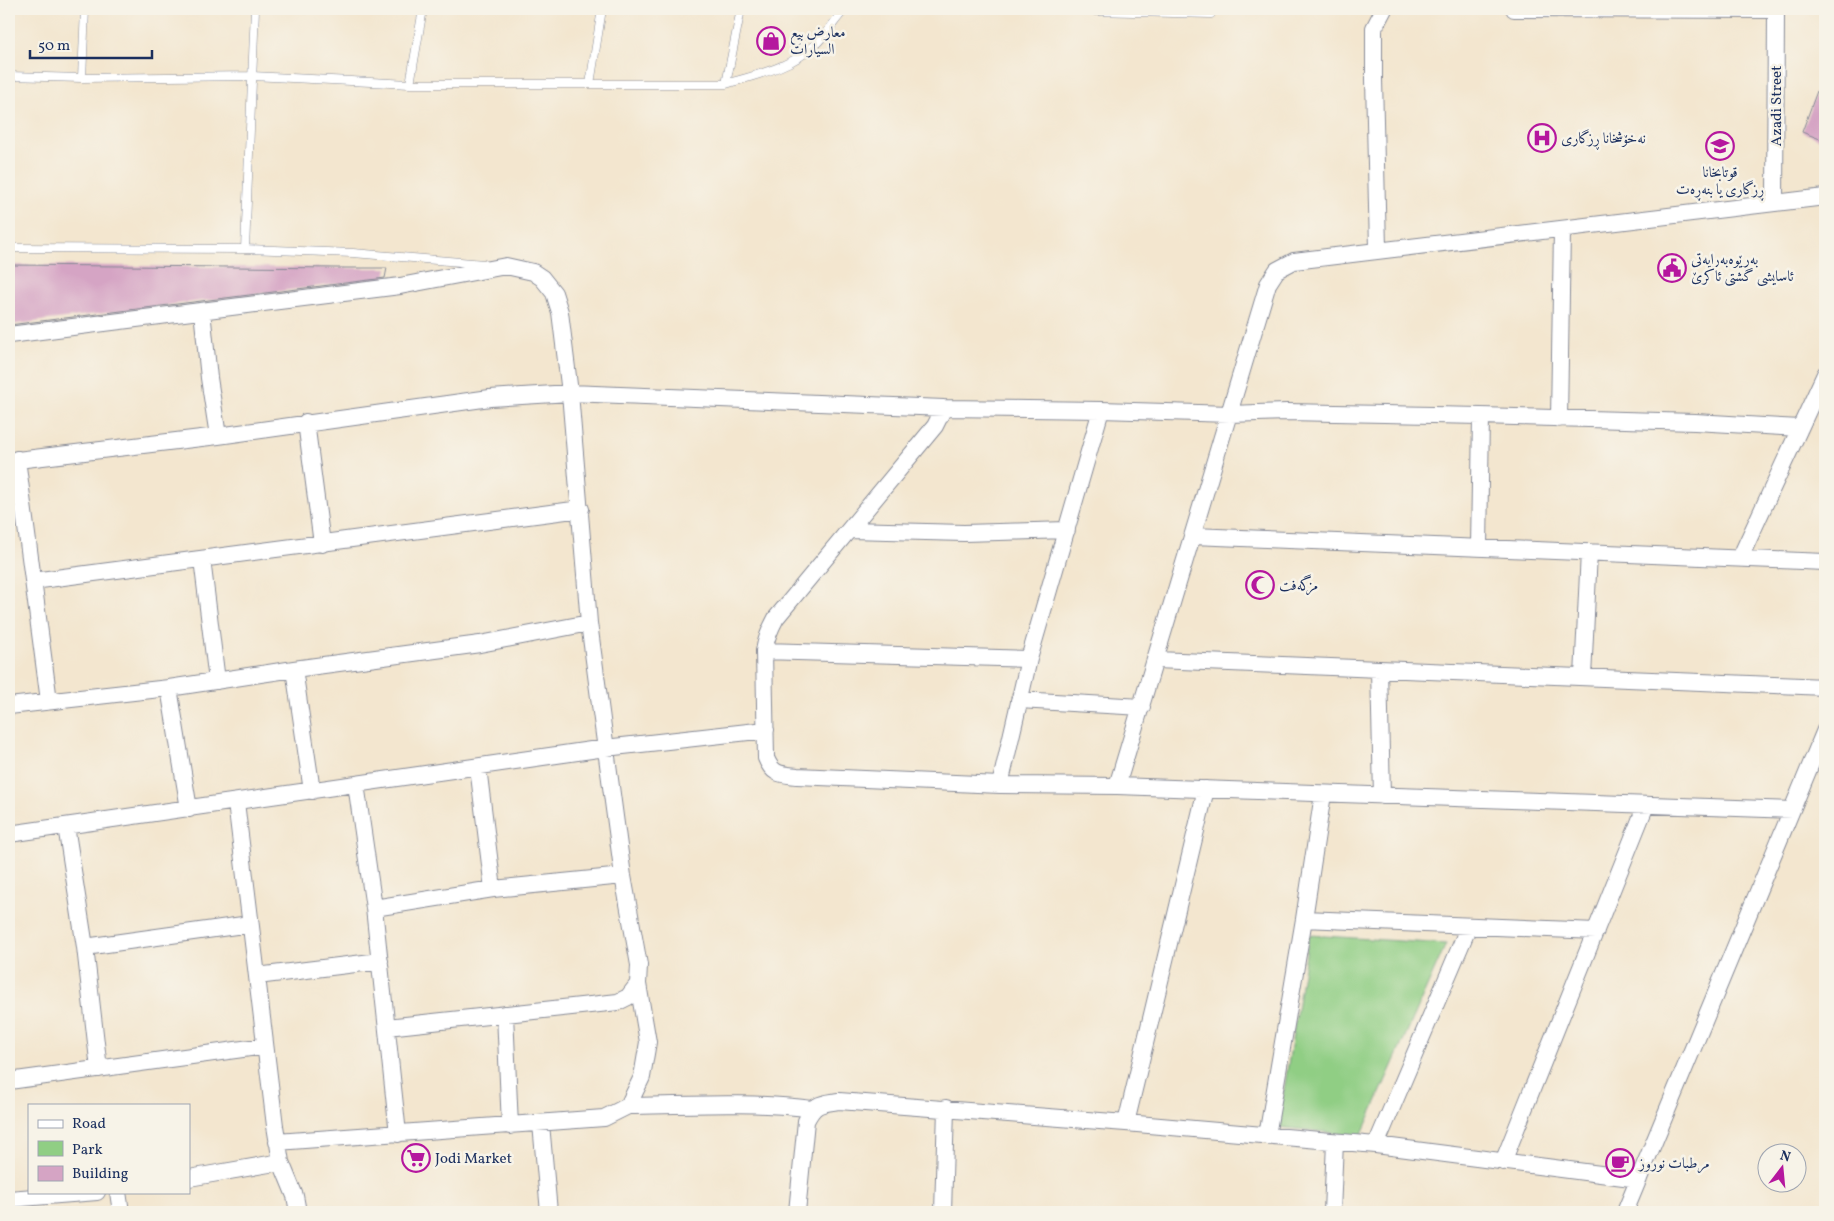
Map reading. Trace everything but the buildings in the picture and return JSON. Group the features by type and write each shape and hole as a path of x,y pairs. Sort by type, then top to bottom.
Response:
{"street":[{"path":"1378,250 1374,28 1384,9"},
{"path":"1514,9 1776,9"},
{"name":"Azadi Street","path":"1775,203 1776,9"},
{"path":"1117,786 1194,536 1255,322 1268,284 1277,270 1294,260 1562,230 1825,197"},
{"path":"1559,418 1562,230"},
{"path":"9,335 400,286 506,266 533,272 542,278 554,293 560,312 581,508 589,624 622,876 639,965 638,984 648,1042 642,1077 628,1106"},
{"path":"202,311 208,378 218,436"},
{"path":"1740,558 1825,374"},
{"path":"49,701 33,581 13,460 218,436 306,422 490,398 570,393 944,408 1230,414 1287,412 1481,416 1695,422 1800,428"},
{"path":"944,408 935,426 776,618 766,638 764,651 766,758 771,768 779,774 1000,785 1117,786 1792,810"},
{"path":"1000,785 1029,659 1101,410"},
{"path":"1479,548 1481,416"},
{"path":"306,422 322,544"},
{"path":"33,581 581,508"},
{"path":"850,530 964,533 1067,530"},
{"path":"1194,536 1825,562"},
{"path":"1582,677 1589,552"},
{"path":"202,559 217,681"},
{"path":"9,706 169,688 480,644 589,624"},
{"path":"764,651 1029,659"},
{"path":"1156,660 1825,687"},
{"path":"294,669 312,791"},
{"path":"1379,669 1382,796"},
{"path":"169,688 189,809"},
{"path":"1019,700 1142,707"},
{"path":"9,834 605,748 766,730"},
{"path":"1625,1212 1825,730"},
{"path":"478,767 493,889"},
{"path":"356,784 374,908 398,1134"},
{"path":"1126,1123 1206,790"},
{"path":"1267,1136 1323,794"},
{"path":"236,802 277,1142 281,1162 296,1196 298,1212"},
{"path":"1503,1162 1646,805"},
{"path":"66,826 85,947 99,1069"},
{"path":"374,908 493,889 622,876"},
{"path":"1304,919 1596,931"},
{"path":"85,947 250,924"},
{"path":"1376,1145 1469,926"},
{"path":"257,976 380,962"},
{"path":"387,1027 618,1002 628,997 638,984"},
{"path":"505,1014 510,1126"},
{"path":"9,1081 265,1046"},
{"path":"797,1212 806,1122 812,1110 822,1104 839,1101 946,1108 1376,1145 1639,1179"},
{"path":"277,1142 604,1118 628,1106 722,1104 785,1106 812,1110"},
{"path":"943,1212 946,1108"},
{"path":"541,1124 549,1212"},
{"path":"1332,1212 1335,1142"},
{"path":"190,1178 281,1162"},
{"path":"9,1199 71,1194"},
{"path":"118,1194 121,1212"}],"lane":[{"path":"82,78 85,9"},
{"path":"245,249 255,9"},
{"path":"410,84 423,9"},
{"path":"590,84 602,9"},
{"path":"726,84 741,9"},
{"path":"9,76 82,78 252,76 410,84 726,84 756,76 790,62 815,45 845,9"},
{"path":"1091,9 1095,11 1211,14"},
{"path":"9,248 245,249 353,253 506,266"}],"green space":[{"path":"1309,935 1446,944 1361,1136 1278,1127"}],"place":[{"name":"معارض بيع السيارات","path":"771,41"},
{"name":"نەخۆشخانا ڕزگاری","path":"1542,138"},
{"name":"قوتابخانا ڕزگاری یا بنەڕەت","path":"1720,146"},
{"name":"بەرێوەبەرایەتی ئاسایشی گشتی ئاکرێ","path":"1672,268"},
{"name":"مزگەفت","path":"1260,585"},
{"name":"Jodi Market","path":"416,1158"},
{"name":"مرطبات نوروز","path":"1620,1163"}]}
